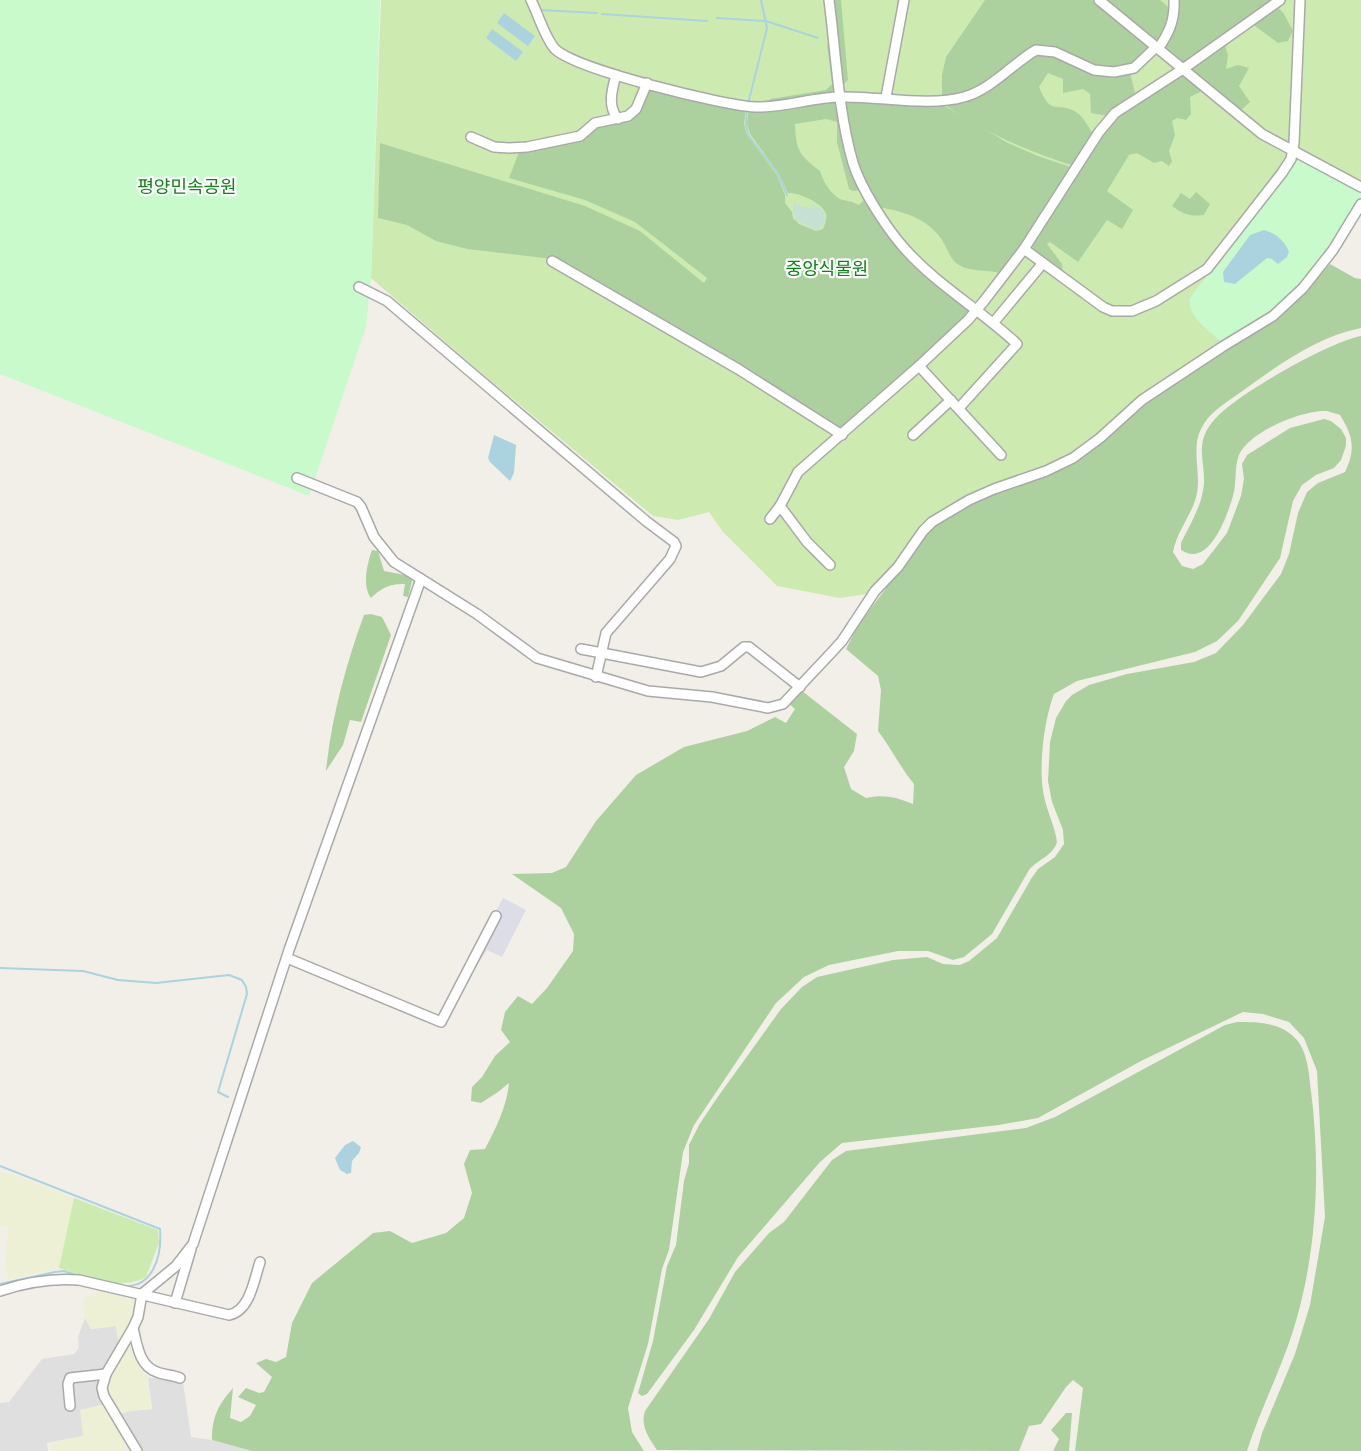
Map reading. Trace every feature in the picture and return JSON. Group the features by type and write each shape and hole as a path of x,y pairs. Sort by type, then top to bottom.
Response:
{"street":[{"path":"531,0 549,41 575,61 646,83 732,104 756,107 840,97 948,100 967,96 991,83 1036,50 1055,52 1094,70 1114,72 1134,68 1169,34 1174,0"},
{"path":"829,0 840,97 854,165 863,186 888,227 917,261 951,291 994,322 1017,344 959,408"},
{"path":"886,97 904,0"},
{"path":"1099,0 1262,135 1346,177 1361,187"},
{"path":"770,519 780,506 798,472 919,366 977,310 1024,249 1107,123 1122,107 1183,69 1280,0"},
{"path":"1024,249 1103,307 1112,311 1132,311 1156,301 1207,269 1253,213 1282,173 1293,152 1300,0"},
{"path":"616,75 611,92 613,112 618,119"},
{"path":"471,137 494,147 527,147 580,136 595,123 628,116 636,109 646,83"},
{"path":"297,478 357,502 381,548 394,562 477,614 537,658 648,692 712,697 768,708 783,704 842,640 866,603 898,567 932,522 976,497 1046,471 1073,458 1100,438 1142,400 1222,346 1273,316 1299,292 1333,250 1361,204"},
{"path":"552,261 738,369 842,435"},
{"path":"994,322 1042,263"},
{"path":"359,287 387,301 637,514 674,542 676,546 670,559 606,633 596,677"},
{"path":"919,366 1001,455"},
{"path":"913,435 951,400"},
{"path":"780,506 807,542 830,565"},
{"path":"175,1303 287,958 421,579"},
{"path":"581,649 701,672 721,666 744,647 749,647 800,687"},
{"path":"287,958 441,1022 496,916"},
{"path":"136,1451 104,1396 102,1388 106,1374 138,1317 142,1294 176,1266 193,1244"},
{"path":"0,1291 55,1278 79,1280 229,1315 240,1311 249,1295 260,1262"},
{"path":"133,1328 139,1350 149,1369 180,1378"},
{"path":"70,1406 68,1384 70,1378 106,1374"}],"shaded area":[{"path":"503,898 526,910 502,957 487,950 476,967 470,960"},
{"path":"85,1318 91,1329 116,1326 119,1345 99,1377 105,1404 84,1436 47,1443 48,1451 0,1451 0,1403 9,1402 42,1359 74,1354 79,1348 78,1337"},
{"path":"148,1378 173,1378 183,1382 191,1437 252,1451 142,1451 121,1414 152,1409"}],"green space":[{"name":"평양민속공원","path":"0,0 380,0 371,278 366,327 309,496 0,374"},
{"name":"중앙식물원","path":"381,0 1361,0 1361,191 1232,335 1151,389 1069,457 946,510 910,545 876,588 867,594 840,598 777,586 723,532 709,512 678,520 653,516 371,278"},
{"path":"833,0 841,0 848,80 843,85"},
{"path":"985,0 1096,0 1152,46 1132,66 1107,71 1041,47 994,80 980,87 954,96 942,95 942,75 946,57"},
{"path":"1103,0 1160,0 1172,10 1159,44"},
{"path":"1177,0 1272,0 1183,63 1164,48"},
{"path":"1276,5 1293,31 1288,41 1278,43 1251,23"},
{"path":"1224,42 1228,55 1226,69 1238,65 1249,68 1239,86 1250,102 1239,112 1190,69"},
{"path":"827,44 833,46 836,92 770,104 770,99 826,90 832,84"},
{"path":"1041,50 1094,72 1130,72 1135,93 1108,116 1091,113 1090,94 1083,89 1063,93 1063,79 1048,73 1039,87 1051,105 1079,114 1094,136 1074,166 1005,140 971,122 940,101 957,100"},
{"path":"1180,75 1204,90 1190,97 1191,114 1186,120 1177,118 1172,121 1175,135 1169,151 1172,161 1169,166 1162,161 1154,163 1137,153 1129,155 1107,191 1133,210 1122,229 1107,220 1078,262 1050,242 1047,244 1062,264 1063,274 1035,252 1031,244 1102,133 1117,115"},
{"path":"649,89 746,108 744,124 747,135 777,175 785,195 785,203 792,212 793,218 799,224 816,231 823,229 826,220 824,210 810,199 788,193 779,174 750,134 747,123 749,109 836,100 863,190 849,189 837,142 837,122 826,119 795,124 796,140 800,151 807,161 820,171 827,186 840,199 859,205 867,197 893,237 966,306 968,313 966,319 843,429 553,259 467,249 436,241 407,225 378,218 380,143 585,206 640,231 704,283 707,278 635,222 585,200 509,178 519,152 549,144 597,125 627,120"},
{"path":"844,101 938,102 1008,143 1074,168 1002,274 965,268 954,261 936,232 922,221 905,213 878,207 860,168 852,143"},
{"path":"1301,152 1361,180 1361,213 1351,221 1287,300 1222,343 1195,317 1190,298"},
{"path":"1196,192 1210,204 1204,215 1187,214 1172,206 1181,193 1190,199"},
{"path":"793,201 803,207 813,208 812,204 819,207 824,213 825,221 821,228 816,230 796,220"},
{"path":"1330,264 1361,279 1361,328 1328,338 1283,363 1213,413 1204,423 1198,436 1197,493 1173,552 1182,566 1193,569 1203,564 1227,533 1241,496 1244,479 1242,464 1247,455 1290,428 1324,419 1331,421 1341,429 1346,438 1341,460 1334,468 1316,475 1302,485 1293,501 1280,558 1238,621 1217,641 1195,652 1077,681 1054,694 1045,730 1042,785 1057,842 1049,854 1029,870 992,934 964,957 953,960 928,951 898,951 829,965 804,977 776,1003 694,1125 683,1152 669,1250 662,1269 648,1344 628,1408 632,1432 644,1451 252,1451 212,1440 217,1412 233,1388 230,1418 241,1422 250,1416 256,1405 238,1397 246,1388 259,1393 264,1392 272,1377 256,1363 266,1359 276,1362 286,1357 292,1323 312,1283 373,1233 390,1231 412,1243 446,1233 464,1218 472,1193 464,1164 470,1150 485,1149 497,1125 509,1083 481,1103 471,1101 472,1087 482,1077 495,1056 510,1042 501,1030 505,1012 518,996 532,1004 547,988 573,951 574,934 561,908 512,874 552,873 566,867 596,821 636,775 684,747 747,731 775,717 786,723 795,709 789,704 802,691 857,734 854,751 844,767 851,789 866,798 890,797 913,804 914,784 878,731 881,690 878,676 846,649 858,625 930,531 946,517 981,498 1042,476 1120,426 1181,376 1289,309"},
{"path":"1361,336 1361,1451 1257,1451 1262,1433 1295,1354 1310,1305 1325,1217 1317,1071 1304,1038 1289,1022 1263,1014 1243,1012 1141,1061 1038,1118 999,1125 842,1143 820,1162 738,1257 694,1330 647,1394 642,1396 638,1393 653,1341 667,1266 676,1245 684,1181 689,1163 689,1145 717,1098 781,1009 802,987 817,977 893,960 927,957 943,964 960,965 969,961 997,938 1038,869 1055,857 1064,844 1063,830 1052,802 1048,781 1050,742 1056,718 1066,701 1089,685 1127,674 1194,662 1216,653 1243,625 1281,574 1289,554 1298,513 1307,492 1318,483 1345,472 1351,456 1350,436 1344,423 1340,415 1329,411 1317,411 1291,418 1265,430 1244,446 1239,455 1233,496 1215,538 1208,547 1191,554 1181,550 1181,543 1203,492 1202,446 1208,428 1226,409 1262,383 1328,348"},
{"path":"372,550 378,551 384,571 411,576 412,582 408,597 403,596 405,584 386,587 371,598 366,581"},
{"path":"364,615 382,617 391,635 361,722 350,720 343,745 326,771 335,712 345,672"},
{"path":"1237,1022 1276,1026 1290,1033 1300,1044 1309,1071 1316,1152 1312,1243 1301,1302 1288,1346 1247,1451 1075,1451 1083,1388 1073,1380 1041,1424 1029,1426 1019,1451 657,1450 644,1427 645,1411 709,1319 735,1272 769,1233 784,1222 832,1160 846,1151 1026,1128 1055,1117 1225,1025"},
{"path":"0,1172 13,1174 74,1198 59,1268 7,1280 8,1270 5,1270 8,1227 0,1226"},
{"path":"74,1198 158,1230 159,1243 146,1277 136,1281 114,1283 59,1268"},
{"path":"98,1291 134,1299 135,1316 119,1345 116,1326 91,1329 85,1318 83,1303 85,1298"},
{"path":"132,1340 148,1378 152,1409 121,1414 108,1390 109,1382 118,1360"},
{"path":"105,1404 133,1451 51,1451 50,1442 83,1436 80,1410"},
{"path":"1066,1413 1072,1413 1069,1451 1053,1451 1059,1439 1051,1430"}],"water":[{"path":"504,13 535,36 528,46 497,23"},
{"path":"492,29 523,52 516,61 486,38"},
{"path":"1264,230 1285,244 1289,252 1287,257 1278,264 1267,258 1235,284 1224,282 1223,272 1250,235"},
{"path":"494,435 516,445 514,473 510,481 488,458"},
{"path":"353,1141 361,1147 352,1161 351,1173 347,1174 340,1170 335,1158 345,1145"}],"waterway":[{"path":"748,104 767,28 761,0"},
{"path":"540,10 597,13"},
{"path":"602,14 707,21"},
{"path":"717,18 766,21 818,38"},
{"path":"747,109 748,135 778,174 787,195"},
{"path":"0,968 83,971 118,980 156,983 229,975 242,980 247,994 218,1092 228,1097"},
{"path":"0,1166 160,1229 157,1259 149,1276 142,1282 122,1286"},
{"path":"0,1284 64,1271 79,1276"}]}
